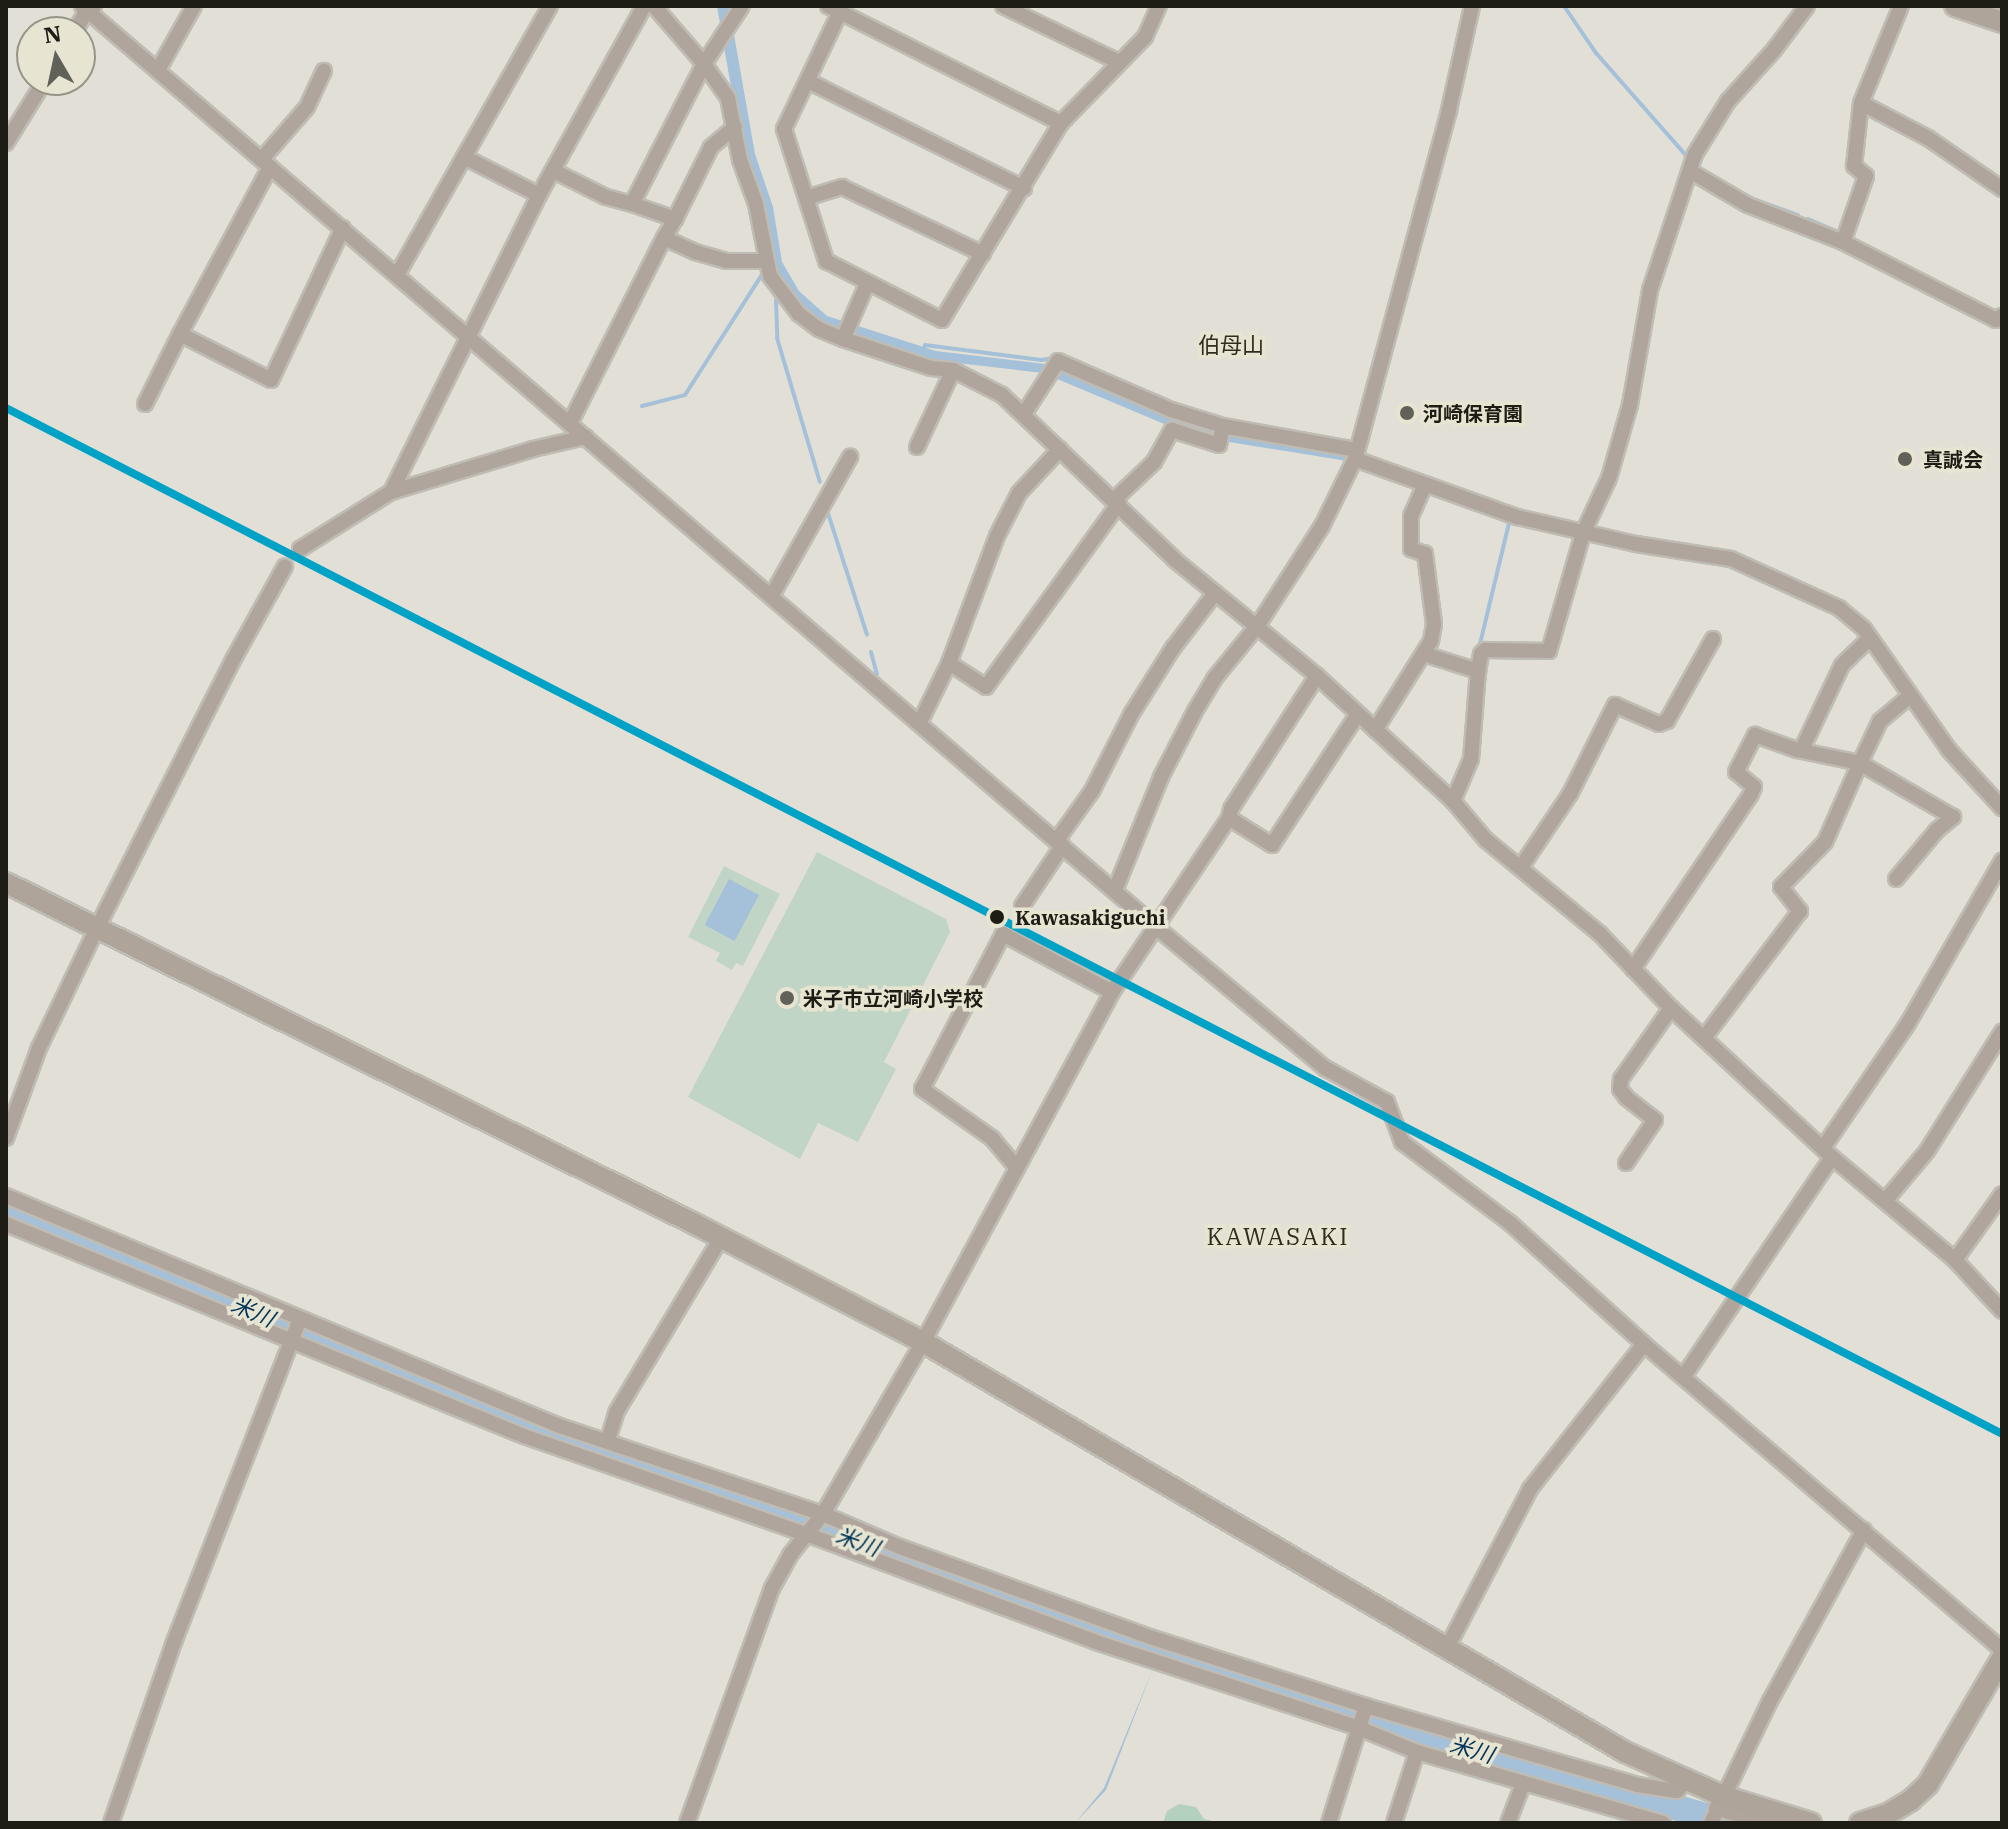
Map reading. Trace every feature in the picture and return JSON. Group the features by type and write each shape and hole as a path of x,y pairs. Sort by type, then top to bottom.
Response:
{"street":[{"path":"158,70 194,6"},
{"path":"397,275 550,6"},
{"path":"391,492 539,195 644,6"},
{"path":"654,6 704,64 728,98 740,160 756,204 765,261 776,287 799,314 819,329 843,339 931,368 953,370 984,383 1024,414 1175,560 1317,676 1453,801 1486,840 1600,934 1671,1008 1827,1152 1955,1260 2002,1311"},
{"path":"632,204 704,64 742,6"},
{"path":"1003,6 1119,62"},
{"path":"1061,123 834,9 810,82 784,129 826,261 942,320 1061,123 1145,37 1159,6"},
{"path":"1115,890 1161,777 1195,711 1214,679 1258,625 1322,526 1356,454 1449,110 1472,6"},
{"path":"1453,801 1471,759 1481,654 1485,650 1549,651 1583,533 1613,464 1630,405 1650,290 1695,154 1728,101 1807,6"},
{"path":"1843,242 1866,176 1854,166 1861,103 1901,6"},
{"path":"1955,6 2002,22"},
{"path":"87,8 1155,926 1325,1068 1387,1102 1402,1142 1510,1223 1644,1344 2002,1650"},
{"path":"145,404 266,163 307,107 324,71"},
{"path":"810,82 1024,188"},
{"path":"6,143 35,96"},
{"path":"1861,103 1928,138 2002,189"},
{"path":"570,423 583,391 711,147 735,127"},
{"path":"464,157 539,195"},
{"path":"554,171 606,197 675,219"},
{"path":"1690,171 1748,205 1843,242 1999,318"},
{"path":"806,198 842,187 983,254"},
{"path":"180,334 271,380 343,228"},
{"path":"664,238 726,261 765,261"},
{"path":"843,339 867,284"},
{"path":"1024,414 1058,361 1221,432 1356,454 1425,484 1517,517 1583,533 1731,559 1839,608 1870,638 1949,750 2002,808"},
{"path":"917,447 953,370"},
{"path":"949,663 986,687 1117,501 1154,462 1172,430 1219,445 1221,432"},
{"path":"300,549 391,492 533,449 586,437"},
{"path":"920,722 949,663 997,536 1019,493 1060,449"},
{"path":"772,595 850,457"},
{"path":"1375,730 1431,641 1434,624 1425,554 1411,549 1411,516 1425,484"},
{"path":"6,1138 39,1048 97,928 233,660 285,566"},
{"path":"1022,906 1092,791 1132,713 1173,648 1215,593"},
{"path":"1802,749 1842,665 1870,638"},
{"path":"1521,867 1570,794 1615,705 1659,724 1667,721 1713,639"},
{"path":"1424,654 1478,671"},
{"path":"687,1823 772,1588 815,1525 923,1342 1112,992 1229,818 1231,809 1317,676"},
{"path":"1704,1038 1800,911 1781,887 1825,842 1880,721 1910,696"},
{"path":"1229,818 1272,845 1357,715"},
{"path":"1633,969 1752,791 1754,787 1736,772 1755,735 1860,763 1953,817 1937,830 1896,879"},
{"path":"1684,1376 1998,880 2002,861"},
{"path":"6,883 721,1238 923,1342 1625,1752 1685,1782 1716,1810 1765,1823"},
{"path":"1017,1168 993,1139 922,1089 1003,934 1112,992"},
{"path":"1626,1163 1655,1120 1626,1097 1620,1089 1621,1079 1671,1008"},
{"path":"1885,1201 1927,1151 2002,1032"},
{"path":"1955,1260 2002,1194"},
{"path":"6,1196 557,1425 608,1440 1096,1642 1359,1728 1417,1752 1631,1819 1663,1823"},
{"path":"6,1224 524,1436 815,1525 900,1547 1153,1638 1366,1706 1638,1785 1677,1791 1685,1782"},
{"path":"608,1440 617,1411 721,1238"},
{"path":"111,1823 174,1642 300,1319"},
{"path":"1448,1646 1530,1489 1644,1344"},
{"path":"1716,1810 1770,1701 1864,1530"},
{"path":"1860,1823 1888,1814 1910,1801 1928,1784 2002,1658"},
{"path":"1329,1823 1366,1706"},
{"path":"1394,1823 1417,1752"},
{"path":"1508,1823 1523,1784"},
{"path":"1716,1810 1811,1823"}],"green space":[{"path":"817,852 946,919 950,932 884,1062 896,1069 858,1142 818,1123 800,1159 688,1097"},
{"path":"724,866 780,894 743,966 736,963 732,970 716,961 720,953 688,937"},
{"path":"1179,1804 1196,1807 1204,1819 1221,1823 1163,1823 1167,1811"}],"water":[{"path":"717,6 729,6 755,154 773,207 782,262 799,291 827,316 936,351 1061,366 1141,402 1337,448 1471,505 1719,562 1608,547 1477,511 1347,461 1217,440 1169,426 1043,373 922,359 833,331 809,316 777,277 736,116"},
{"path":"729,879 759,895 735,941 705,925"},
{"path":"1154,1666 1106,1790 1075,1823 1104,1788"}],"waterway":[{"path":"1564,6 1596,53 1689,159"},
{"path":"1750,198 1798,215"},
{"path":"1808,219 1836,231"},
{"path":"642,406 685,395 763,273"},
{"path":"776,300 777,338 820,482"},
{"path":"923,352 925,345 1041,360 1055,358"},
{"path":"1145,392 1162,398"},
{"path":"826,507 867,635"},
{"path":"1479,648 1510,519"},
{"path":"871,652 877,674"},
{"name":"米川","path":"6,1208 531,1427 717,1489 1130,1642 1404,1729 1729,1823"}],"transit line":[{"path":"6,408 2002,1434"}],"place":[{"name":"河崎保育園","path":"1407,413"},
{"name":"真誠会","path":"1905,459"},
{"name":"Kawasakiguchi","path":"997,917"},
{"name":"米子市立河崎小学校","path":"787,998"}],"district":[{"name":"伯母山","path":"1231,345"},
{"name":"KAWASAKI","path":"1278,1237"}]}
